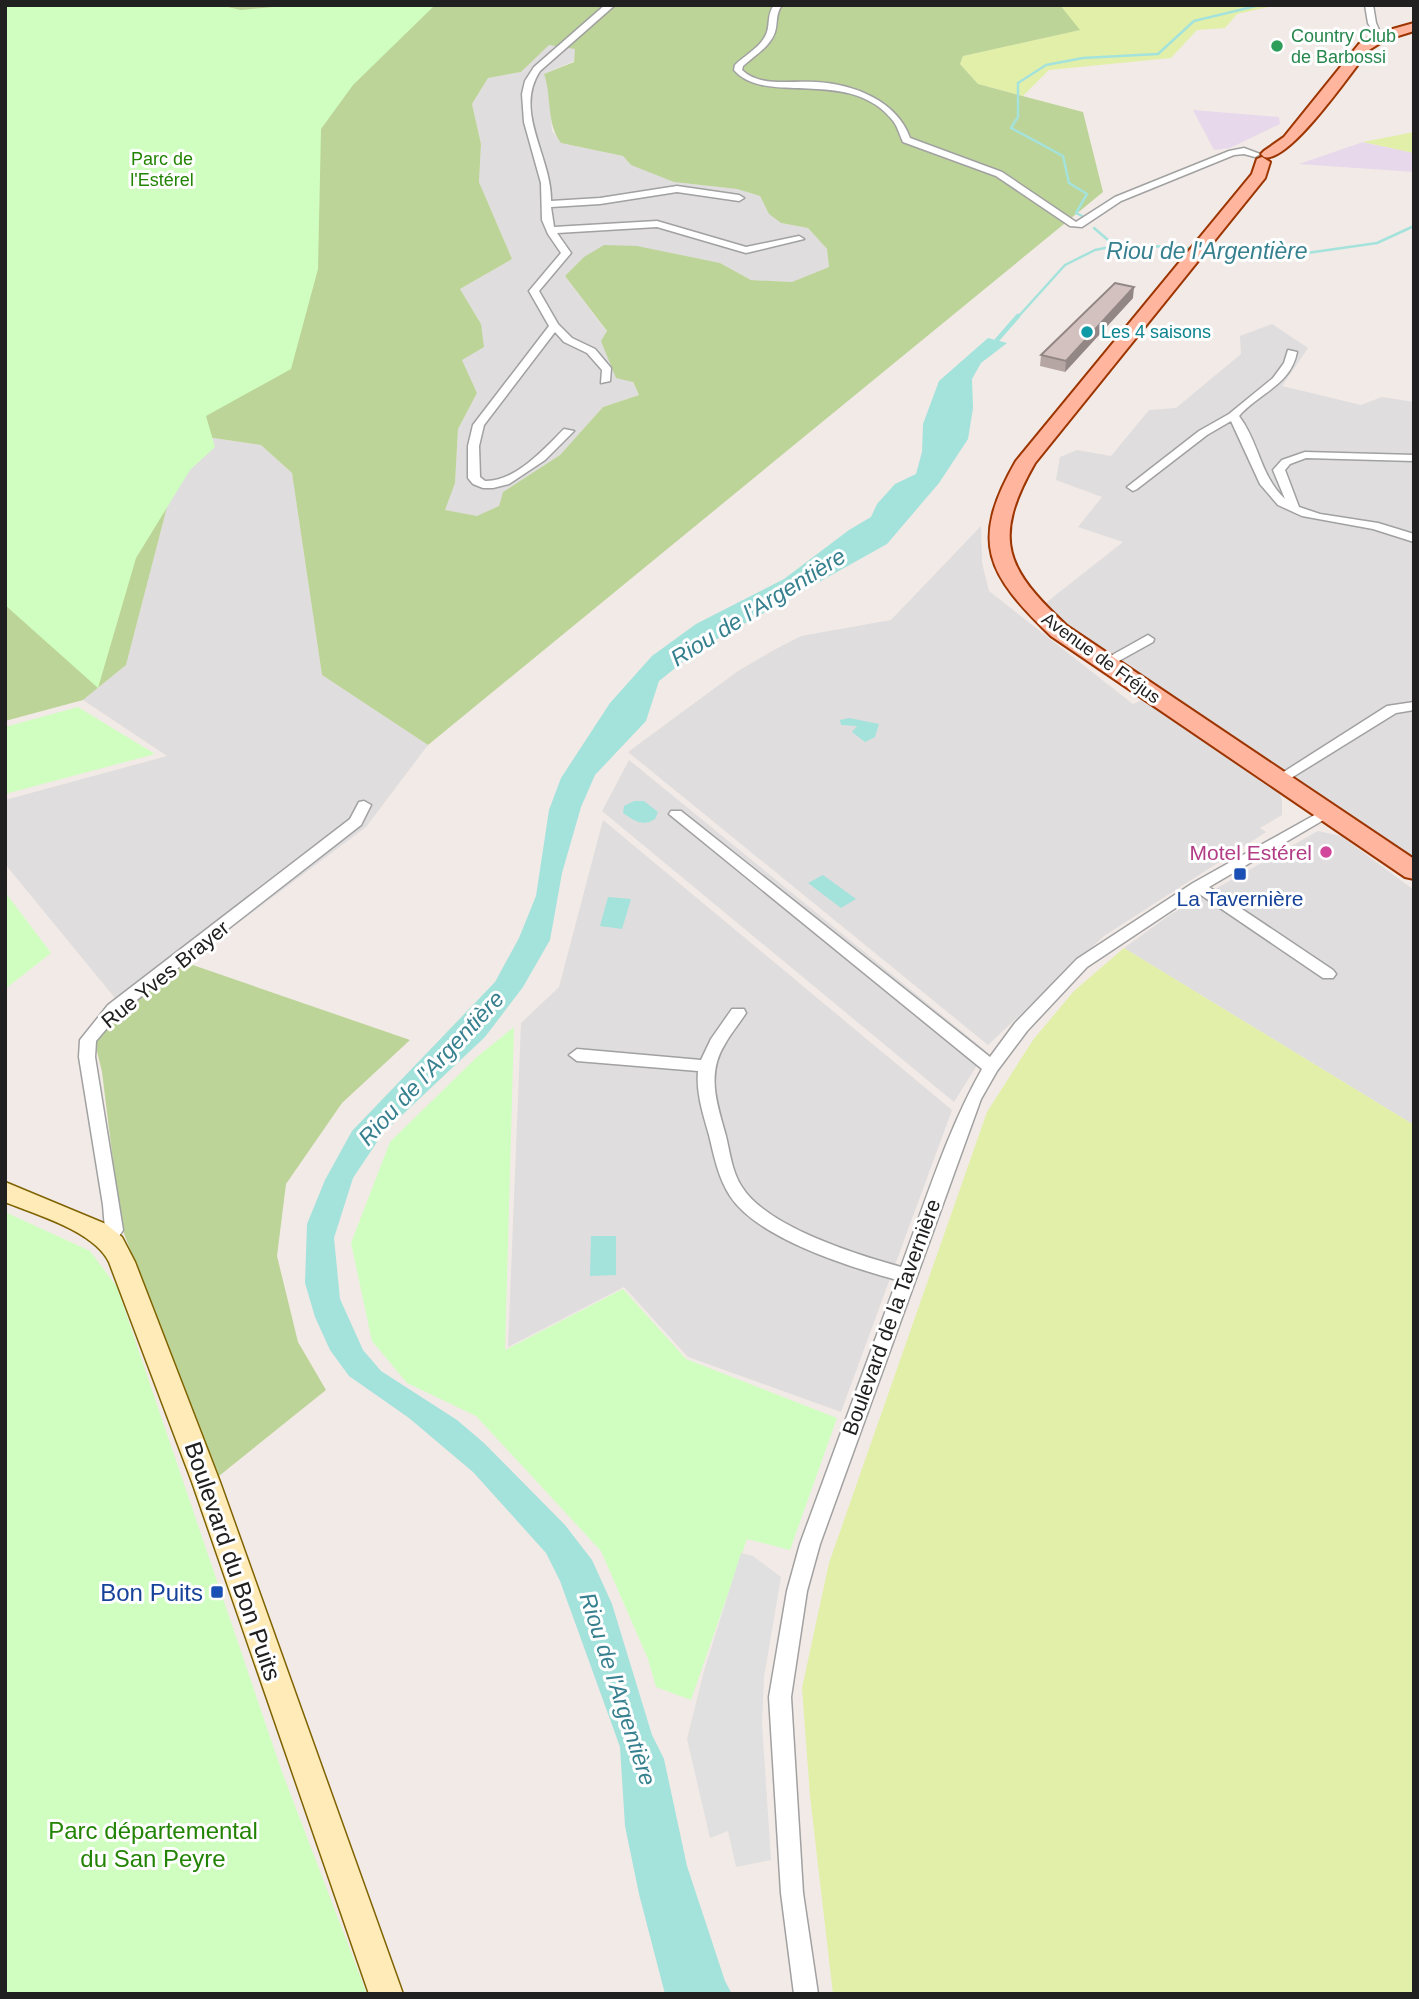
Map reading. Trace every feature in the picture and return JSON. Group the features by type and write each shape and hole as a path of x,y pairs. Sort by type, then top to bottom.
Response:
{"main road":[{"name":"Avenue de Fréjus","path":"1414,27 1380,37 1364,47 1289,141 1262,157 1260,174 1026,461 1004,499 999,516 998,539 1001,554 1023,596 1059,631 1414,871"},
{"path":"5,1191 97,1231 108,1239"},
{"name":"Boulevard du Bon Puits","path":"108,1239 118,1253 132,1286 206,1482 386,1994"}],"street":[{"path":"605,381 607,370 591,351 568,340 554,326 534,291 538,283 563,260 566,253 547,220 549,204 546,180 528,123 526,86 529,76 611,5"},
{"path":"778,5 772,14 774,24 771,35 738,69 747,79 774,84 825,85 860,95 891,113 899,122 906,139 999,174 1073,224 1079,225 1118,199 1140,189 1232,153 1244,151 1262,157"},
{"path":"1369,5 1380,37"},
{"path":"549,204 600,201 677,189 739,198"},
{"path":"551,230 657,224 746,250 799,239"},
{"path":"554,326 478,425 473,437 472,475 476,481 486,485 502,482 534,462 568,431"},
{"path":"1133,487 1203,433 1233,416 1239,408 1275,383 1292,362 1292,352"},
{"path":"1233,416 1242,425 1257,466 1271,491 1293,508 1335,521 1372,525 1414,538"},
{"path":"1293,508 1293,500 1279,478 1279,470 1295,457 1414,458"},
{"path":"1104,663 1148,639"},
{"path":"1279,780 1392,709 1414,706"},
{"name":"Rue Yves Brayer","path":"108,1239 114,1230 112,1205 87,1057 88,1040 111,1003 356,822 364,805"},
{"name":"Boulevard de la Tavernière","path":"806,1994 791,1880 780,1697 800,1576 906,1275 973,1100 991,1067 1021,1027 1082,963 1198,886 1327,812"},
{"path":"676,814 991,1067"},
{"path":"1198,886 1328,974"},
{"path":"737,1013 715,1042 704,1066 709,1109 729,1177 738,1196 758,1214 821,1250 906,1275"},
{"path":"576,1055 704,1066"}],"shaded area":[{"path":"549,44 576,48 574,61 544,74 549,88 552,131 561,143 623,156 631,165 683,183 737,189 760,196 769,214 781,223 808,228 827,249 829,267 792,282 751,280 720,263 565,276 607,332 639,395 603,407 560,455 503,492 499,506 477,517 444,510 455,483 458,429 477,393 462,360 481,324 460,289 512,259 479,182 481,144 472,104 488,78 521,72"},
{"path":"1193,110 1279,117 1280,124 1230,148 1214,150"},
{"path":"1363,142 1414,153 1414,172 1299,164"},
{"path":"1272,324 1308,348 1282,386 1361,405 1382,397 1414,402 1414,858 1082,641 1043,605 1123,542 1078,527 1102,497 1056,480 1060,457 1077,450 1111,456 1149,410 1176,408 1241,354 1240,336"},
{"path":"186,434 261,445 292,473 322,675 428,745 366,827 124,1009 5,864 5,800 167,756 83,700 126,665"},
{"path":"981,526 982,563 989,591 1133,704 1144,699 1279,791 1282,800 1282,815 1260,828 1266,832 1104,936 988,1045 628,752 738,671 801,636 891,620"},
{"path":"629,760 986,1051 954,1102 602,811"},
{"path":"603,820 952,1110 841,1412 688,1357 624,1287 508,1347 521,1023 559,987"},
{"path":"1318,831 1341,836 1414,890 1414,1125 1124,948 1171,914"},
{"path":"741,1553 753,1556 781,1577 764,1677 762,1723 771,1860 736,1867 728,1831 710,1838 687,1739 704,1671"}],"green space":[{"path":"5,5 1060,5 1080,30 963,56 960,64 978,84 1083,112 1103,192 428,745 322,675 292,473 261,445 186,434 126,665 83,700 5,721","holes":["549,45 575,49 574,62 544,74 553,127 561,143 623,156 631,165 674,182 737,189 760,196 769,214 781,223 808,228 827,249 829,267 792,282 751,280 720,263 637,246 604,245 584,257 565,276 607,331 601,341 616,378 633,382 639,395 603,407 560,455 503,492 499,506 477,516 445,510 455,483 458,429 477,393 462,360 484,347 481,324 460,289 512,259 479,182 481,144 472,104 488,78 521,72"]},
{"name":"Parc de l'Estérel","path":"5,5 219,5 241,10 294,5 434,6 353,85 321,129 318,269 291,369 206,416 215,447 190,470 136,558 98,688 5,605"},
{"path":"1058,5 1278,5 1237,14 1225,28 1197,30 1171,58 1049,70 1023,96 978,84 960,64 962,56 1079,30"},
{"path":"1414,132 1414,153 1363,142"},
{"path":"78,707 155,754 5,794 5,727"},
{"path":"5,892 51,953 5,989"},
{"path":"1124,948 1414,1125 1414,1994 833,1994 810,1796 802,1688 829,1563 987,1112 1033,1040 1074,991"},
{"path":"187,963 410,1040 342,1103 286,1184 277,1256 298,1342 326,1390 219,1476 121,1226 102,1072 94,1039 124,1009"},
{"path":"514,1027 505,1350 623,1289 686,1359 837,1418 790,1550 747,1539 691,1700 656,1687 648,1659 601,1551 476,1416 407,1383 372,1341 351,1243 390,1142 478,1056"},
{"name":"Parc départemental du San Peyre","path":"5,1212 90,1251 117,1287 282,1772 367,1994 5,1994"}],"water":[{"path":"988,338 1007,343 981,363 972,379 973,408 968,439 939,483 887,544 699,649 659,681 646,721 595,775 581,807 562,873 550,940 523,987 485,1037 383,1133 353,1178 334,1238 340,1299 363,1350 381,1371 457,1420 484,1443 565,1525 592,1560 612,1604 652,1735 664,1759 687,1866 725,1981 732,1994 665,1994 639,1894 625,1826 620,1747 560,1581 546,1553 473,1472 409,1418 349,1376 330,1350 315,1317 305,1283 307,1224 325,1180 352,1131 495,982 519,938 536,896 549,810 561,778 610,703 652,656 696,624 784,579 849,530 871,517 877,504 895,484 916,474 922,452 923,424 939,381"},
{"path":"849,718 879,724 875,737 865,742 852,732 857,726 841,725 840,720"},
{"path":"634,801 644,801 658,812 655,819 642,823 623,813 624,806"},
{"path":"823,875 856,899 841,908 808,883"},
{"path":"608,897 631,899 622,929 600,926"},
{"path":"591,1236 616,1236 616,1275 590,1276"}],"building":[{"path":"1115,283 1134,287 1066,361 1041,355"}],"waterway":[{"path":"1082,216 1076,213 1087,194 1069,183 1063,156 1011,128 1018,117 1018,83 1046,65 1083,58 1158,54 1194,21 1260,5"},
{"name":"Riou de l'Argentière","path":"1115,246 1300,254 1377,243 1414,226"},
{"path":"1094,228 1115,246"},
{"name":"Riou de l'Argentière","path":"1017,318 1065,265 1095,250 1115,246"},
{"name":"Riou de l'Argentière","path":"997,340 1018,316"}],"place":[{"name":"Country Club de Barbossi","path":"1277,46"},
{"name":"Les 4 saisons","path":"1087,332"},
{"name":"Motel Estérel","path":"1326,852"},
{"name":"La Tavernière","path":"1240,874"},
{"name":"Bon Puits","path":"217,1592"}]}
